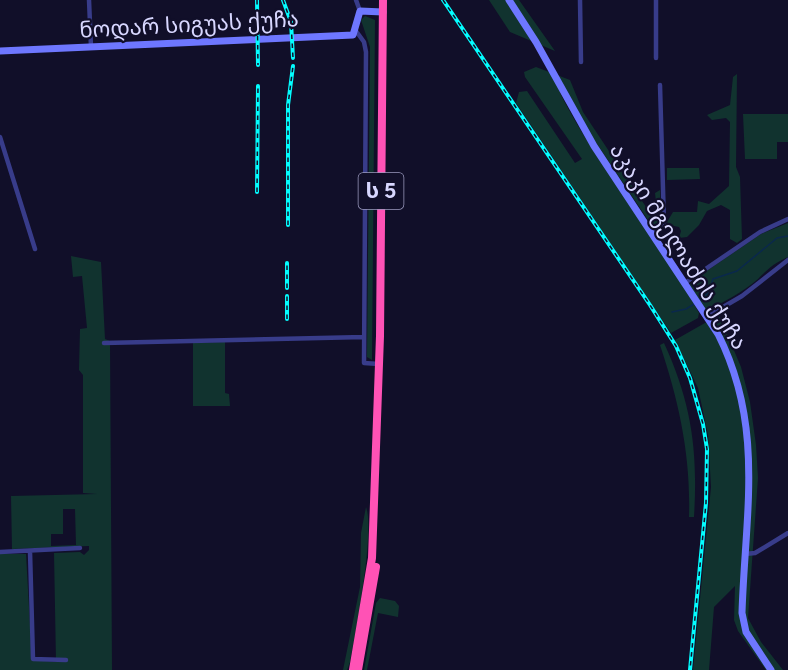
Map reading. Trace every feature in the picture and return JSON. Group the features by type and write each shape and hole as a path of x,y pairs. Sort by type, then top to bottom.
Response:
{"highway":[{"name":"ს 5","path":"353,670 372,558 379,367 383,0"},
{"name":"ს 5","path":"358,670 373,594 377,551 381,398 379,367"}],"street":[{"path":"89,0 91,47"},
{"path":"356,0 360,11 356,31 366,52 364,363 379,367"},
{"name":"აკაკი მგელაძის ქუჩა","path":"509,0 536,42 594,146 685,283 732,365 747,422 750,458 743,624 751,641 771,670"},
{"path":"580,0 581,62"},
{"path":"656,0 656,58"},
{"path":"360,11 383,12"},
{"name":"ნოდარ სიგუას ქუჩა","path":"0,51 353,35 356,31"},
{"path":"653,234 664,224 660,85"},
{"path":"0,137 35,249"},
{"path":"685,283 760,232 788,219"},
{"path":"706,317 742,296 788,261"},
{"path":"104,343 364,337"},
{"path":"745,554 755,553 788,533"},
{"path":"0,552 80,548"},
{"path":"30,551 33,659 66,660"}],"green space":[{"path":"489,0 519,0 555,51 510,32"},
{"path":"365,16 375,20 372,360 367,357 370,47 361,20"},
{"path":"536,67 570,80 583,112 652,216 657,211 655,193 660,190 661,224 654,229 593,138 565,89 560,93 592,149 683,285 699,313 698,318 671,333 516,103 519,92 527,91 575,163 582,159 525,77 524,72"},
{"path":"737,74 736,167 740,177 742,239 737,243 730,239 730,210 721,205 707,211 699,225 687,237 679,238 681,231 679,227 669,225 667,222 673,212 697,212 698,201 709,204 729,186 730,122 726,118 712,120 707,115 730,105 733,77"},
{"path":"743,114 788,114 788,142 777,142 777,159 745,159"},
{"path":"667,168 699,168 700,179 667,180"},
{"path":"788,223 788,257 772,266 740,292 706,311 690,285 692,281 761,234"},
{"path":"71,256 101,262 105,339 110,341 112,670 0,670 0,554 26,554 32,660 56,662 54,553 80,552 84,555 89,550 89,546 12,549 11,496 97,494 83,493 83,375 79,370 80,329 87,328 82,276 73,277","holes":["63,509 75,509 76,545 51,546 51,534 63,534"]},
{"path":"719,315 741,367 750,402 756,445 758,478 748,618 761,642 783,670 766,670 738,631 734,620 735,586 714,607 709,670 693,670 711,487 708,435 698,388 675,340"},
{"path":"225,342 225,393 229,394 230,406 193,406 193,343"},
{"path":"664,343 681,387 691,428 695,471 694,517 689,517 686,451 673,387 660,345"},
{"path":"366,507 368,537 364,582 350,662 347,670 343,670 360,587 361,533"},
{"path":"380,598 395,601 399,606 398,617 378,613 367,670 364,670 376,603"}],"waterway":[{"path":"700,300 709,292 713,279 737,271 777,238 788,236"},
{"path":"672,312 686,309 694,304"}],"railway":[{"path":"257,0 258,65"},
{"path":"283,0 291,22 293,58"},
{"path":"443,0 650,305 676,346 690,378 703,424 707,449 706,503 690,670"},
{"path":"288,225 288,105 293,66"},
{"path":"257,192 258,86"},
{"path":"287,263 287,288"},
{"path":"287,296 287,319"}]}
